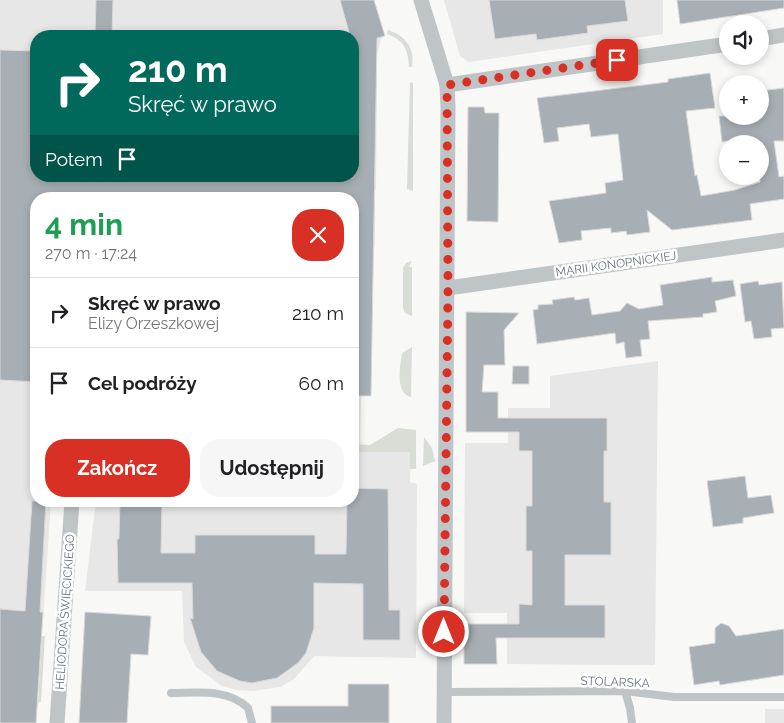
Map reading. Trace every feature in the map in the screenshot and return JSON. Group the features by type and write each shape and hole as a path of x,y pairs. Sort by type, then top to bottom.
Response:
{"street":[{"path":"421,0 447,85 448,288 444,723"},
{"path":"769,38 784,35"},
{"path":"447,85 719,45"},
{"name":"MARII KONOPNICKIEJ","path":"448,288 784,240"},
{"name":"HELIODORA ŚWIĘCICKIEGO","path":"57,723 72,507"}],"lane":[{"name":"STOLARSKA","path":"445,692 625,691 674,697 784,696"},
{"path":"625,691 632,723"},
{"path":"171,693 217,693 229,696 248,708 252,723"}],"shaded area":[{"path":"0,0 374,0 383,30 377,55 376,190 357,190 357,192 30,192 30,507 51,507 36,723 0,723"},
{"path":"444,0 663,0 663,34 469,62 460,56"},
{"path":"388,30 400,36 408,44 412,54 412,67 409,67 408,55 404,46 393,36 387,34"},
{"path":"410,82 413,83 413,191 407,189"},
{"path":"359,203 375,203 375,247 359,247"},
{"path":"359,248 373,258 371,396 361,396 360,452 411,452 410,482 417,484 416,658 314,656 294,679 280,687 252,691 237,690 222,686 196,667 184,642 182,591 85,591 95,507 359,507"},
{"path":"412,261 409,267 412,267 412,316 405,313 403,308 403,268 406,263"},
{"path":"412,347 411,397 406,395 403,390 400,372 402,353"},
{"path":"658,361 655,665 507,664 507,613 464,613 465,443 508,443 508,408 550,408 550,376"},
{"path":"398,428 416,430 416,469 410,469 410,452 359,452 359,444 370,445"},
{"path":"424,437 432,448 435,461 423,466"},
{"path":"42,636 45,636 41,702 38,702"},
{"path":"765,709 784,709 784,723 765,723"}],"building":[{"path":"96,0 113,0 112,30 95,30"},
{"path":"340,0 374,0 385,36 377,38 371,396 359,396 359,192 30,192 30,382 0,380 0,50 30,51 30,182 359,182 359,30 348,30"},
{"path":"489,0 625,0 628,21 587,26 588,33 537,40 536,34 495,39"},
{"path":"677,0 784,0 784,8 738,15 719,15 719,18 680,24"},
{"path":"710,73 715,108 686,111 695,176 697,175 701,196 735,190 751,185 769,185 769,135 721,135 720,125 769,125 769,90 784,88 784,141 774,141 779,177 784,176 784,199 750,204 752,220 672,230 647,210 650,232 627,235 626,231 611,233 611,228 581,231 582,240 559,243 549,201 606,193 605,183 623,180 618,134 591,137 589,124 557,128 559,141 544,143 537,98 668,82 668,79"},
{"path":"468,107 484,107 485,113 499,113 498,222 467,221"},
{"path":"712,277 712,282 733,280 736,296 715,301 717,312 703,314 703,317 648,321 650,339 640,340 642,356 626,358 624,342 616,344 615,333 537,344 533,310 538,309 538,305 553,304 552,300 574,297 575,300 589,298 592,315 620,311 627,303 639,309 663,305 660,285"},
{"path":"758,281 759,285 782,282 784,328 771,329 772,337 754,339 751,321 745,322 740,284"},
{"path":"466,312 519,313 504,330 505,365 484,365 482,392 498,392 498,418 607,418 607,451 604,451 604,502 611,502 611,555 565,555 565,605 605,605 605,638 496,638 497,664 464,664 464,624 519,624 519,604 532,605 532,551 526,551 526,506 532,506 532,451 519,451 519,432 466,432"},
{"path":"513,366 529,366 529,384 512,384"},
{"path":"745,476 748,498 771,495 774,513 743,518 743,523 713,527 707,481"},
{"path":"359,488 388,489 389,610 400,610 400,640 363,640 363,584 314,583 314,628 306,653 298,663 277,678 252,683 240,681 217,671 201,652 190,618 193,619 192,583 118,583 117,539 119,539 120,507 162,507 161,553 195,553 195,535 315,535 315,554 346,554 347,507 359,507"},
{"path":"32,507 46,507 40,612 43,612 36,723 0,723 0,609 25,611"},
{"path":"85,612 151,616 148,655 131,654 127,723 79,723"},
{"path":"721,623 729,626 736,636 784,629 784,675 720,685 719,681 694,685 689,647 715,643 715,628"},
{"path":"348,684 389,684 389,723 271,723 271,706 348,706"}],"route":[{"path":"444,632 448,288 447,85 617,60"}]}
